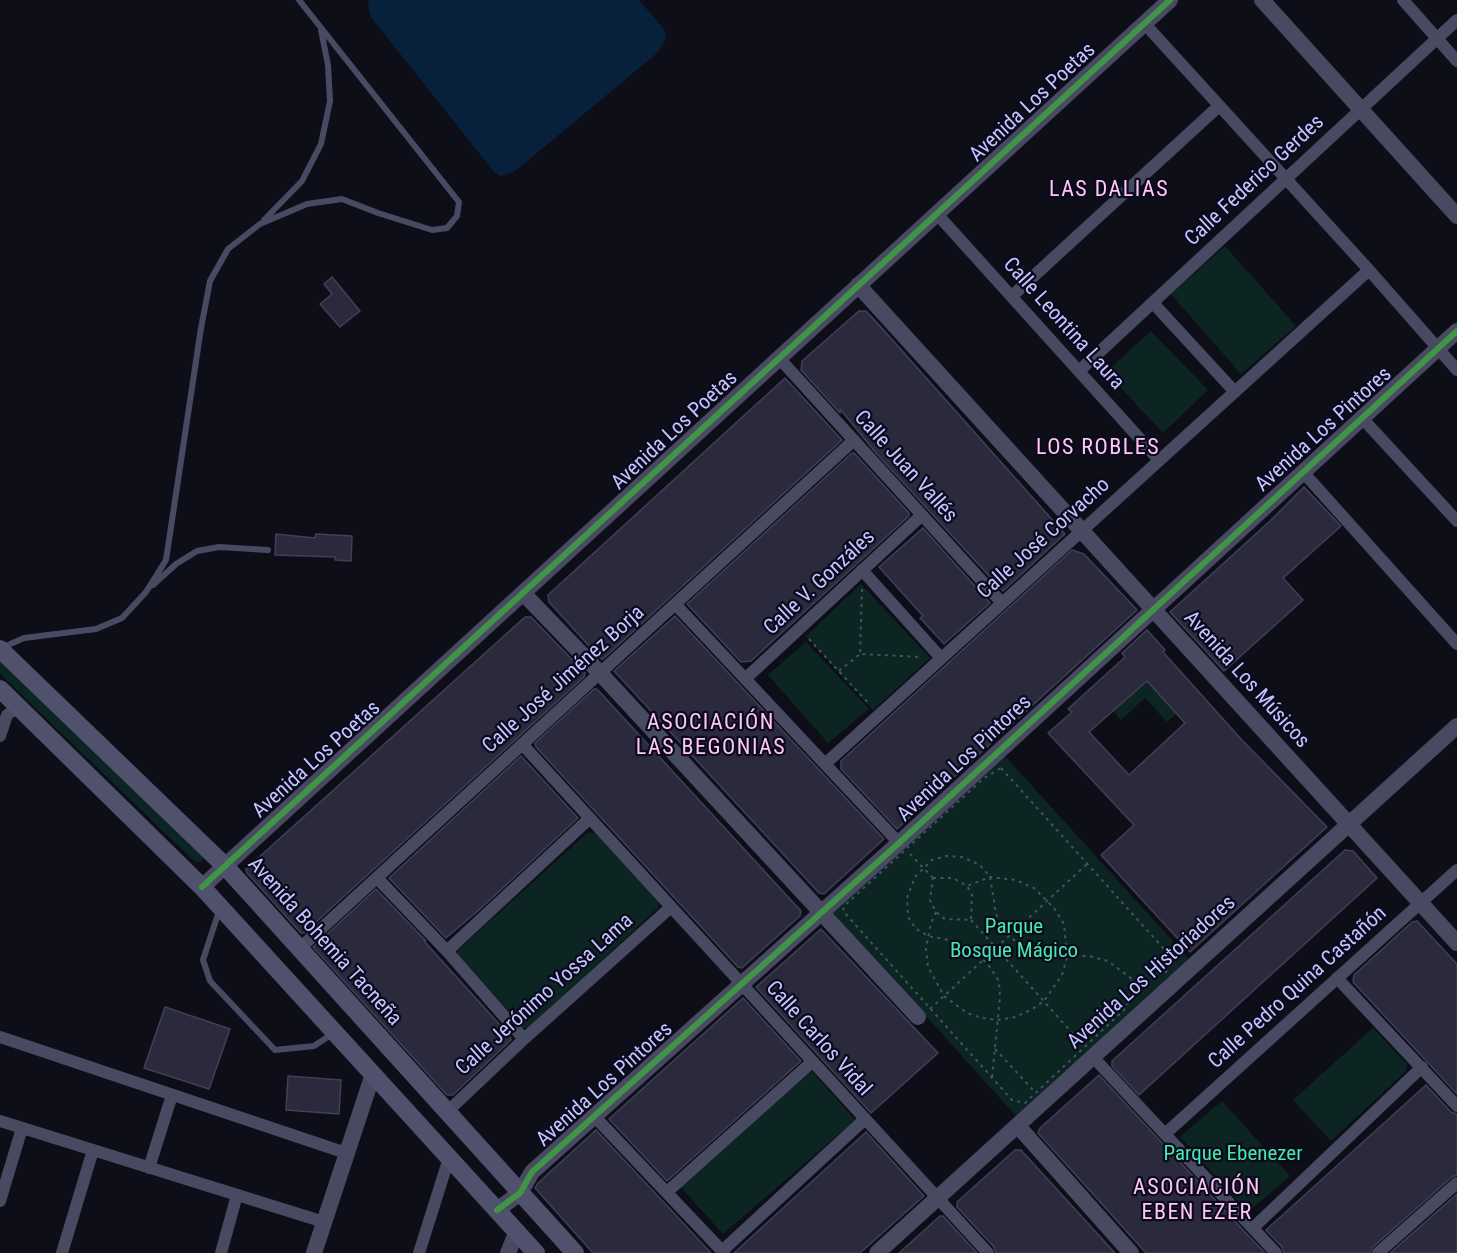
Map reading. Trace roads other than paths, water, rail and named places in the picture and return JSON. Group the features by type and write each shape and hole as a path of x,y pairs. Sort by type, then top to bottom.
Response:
{"main road":[{"name":"Avenida Bohemia Tacneña","path":"0,649 225,866 575,1253"},
{"path":"0,689 8,711 202,887 537,1253"}],"street":[{"name":"Avenida Los Poetas","path":"202,887 1170,0"},
{"path":"1262,0 1457,216"},
{"path":"1403,0 1457,61"},
{"name":"Calle Federico Gerdes","path":"1079,371 1457,20"},
{"path":"1144,23 1457,370"},
{"path":"1012,296 1219,106"},
{"name":"Calle Leontina Laura","path":"937,214 1159,460"},
{"name":"Calle José Corvacho","path":"825,764 935,658 1002,603 1369,270"},
{"name":"Avenida Los Músicos","path":"858,285 1457,943"},
{"path":"1153,303 1235,392"},
{"name":"Avenida Los Pintores","path":"497,1210 520,1193 532,1172 822,912 903,846 1151,609 1457,331"},
{"name":"Calle Juan Vallés","path":"780,358 1002,603"},
{"path":"1362,418 1457,521"},
{"name":"Calle José Jiménez Borja","path":"299,949 854,440"},
{"path":"1303,472 1457,644"},
{"name":"Calle V. Gonzáles","path":"745,679 922,515"},
{"path":"862,570 935,658"},
{"path":"523,593 822,912 924,1013"},
{"path":"676,605 903,846"},
{"path":"0,736 8,711"},
{"name":"Avenida Los Historiadores","path":"877,1253 1018,1126 1089,1052 1457,726"},
{"name":"Calle Carlos Vidal","path":"522,744 988,1253"},
{"path":"447,951 590,818"},
{"name":"Calle Pedro Quina Castañón","path":"1165,1134 1457,870"},
{"path":"377,878 447,951 524,1039"},
{"name":"Calle Jerónimo Yossa Lama","path":"447,1112 524,1039 671,907"},
{"path":"1338,978 1457,1106"},
{"path":"0,1037 346,1153"},
{"path":"1089,1052 1276,1253"},
{"path":"667,1192 812,1062"},
{"path":"1253,1228 1422,1067"},
{"path":"314,1253 374,1074"},
{"path":"149,1168 172,1095"},
{"path":"595,1117 723,1252 865,1119"},
{"path":"0,1121 324,1222"},
{"path":"1018,1126 1131,1253"},
{"path":"0,1201 22,1128"},
{"path":"62,1253 93,1150"},
{"path":"419,1253 449,1158"},
{"path":"1378,1253 1457,1183"},
{"path":"221,1253 237,1195"},
{"path":"508,1253 517,1231"}],"lane":[{"path":"260,224 307,204 342,199 432,230 447,228 457,216 459,202 299,0"},
{"path":"146,592 166,560 210,282 228,249 260,224 302,181 321,144 330,101 328,65 320,27"},
{"path":"0,649 24,638 96,630 122,618 176,564 197,551 219,547 268,550"},
{"path":"221,907 203,960 210,981 275,1050 314,1046 335,1032"}],"water":[{"path":"369,0 639,0 664,29 666,35 657,53 514,172 500,176 494,172 371,17"}],"district":[{"name":"LAS DALIAS","path":"1109,190"},
{"name":"LOS ROBLES","path":"1098,448"},
{"name":"ASOCIACIÓN LAS BEGONIAS","path":"711,736"},
{"name":"ASOCIACIÓN EBEN EZER","path":"1197,1200"}],"park label":[{"name":"Parque Bosque Mágico","path":"1014,940"},
{"name":"Parque Ebenezer","path":"1233,1155"}]}
